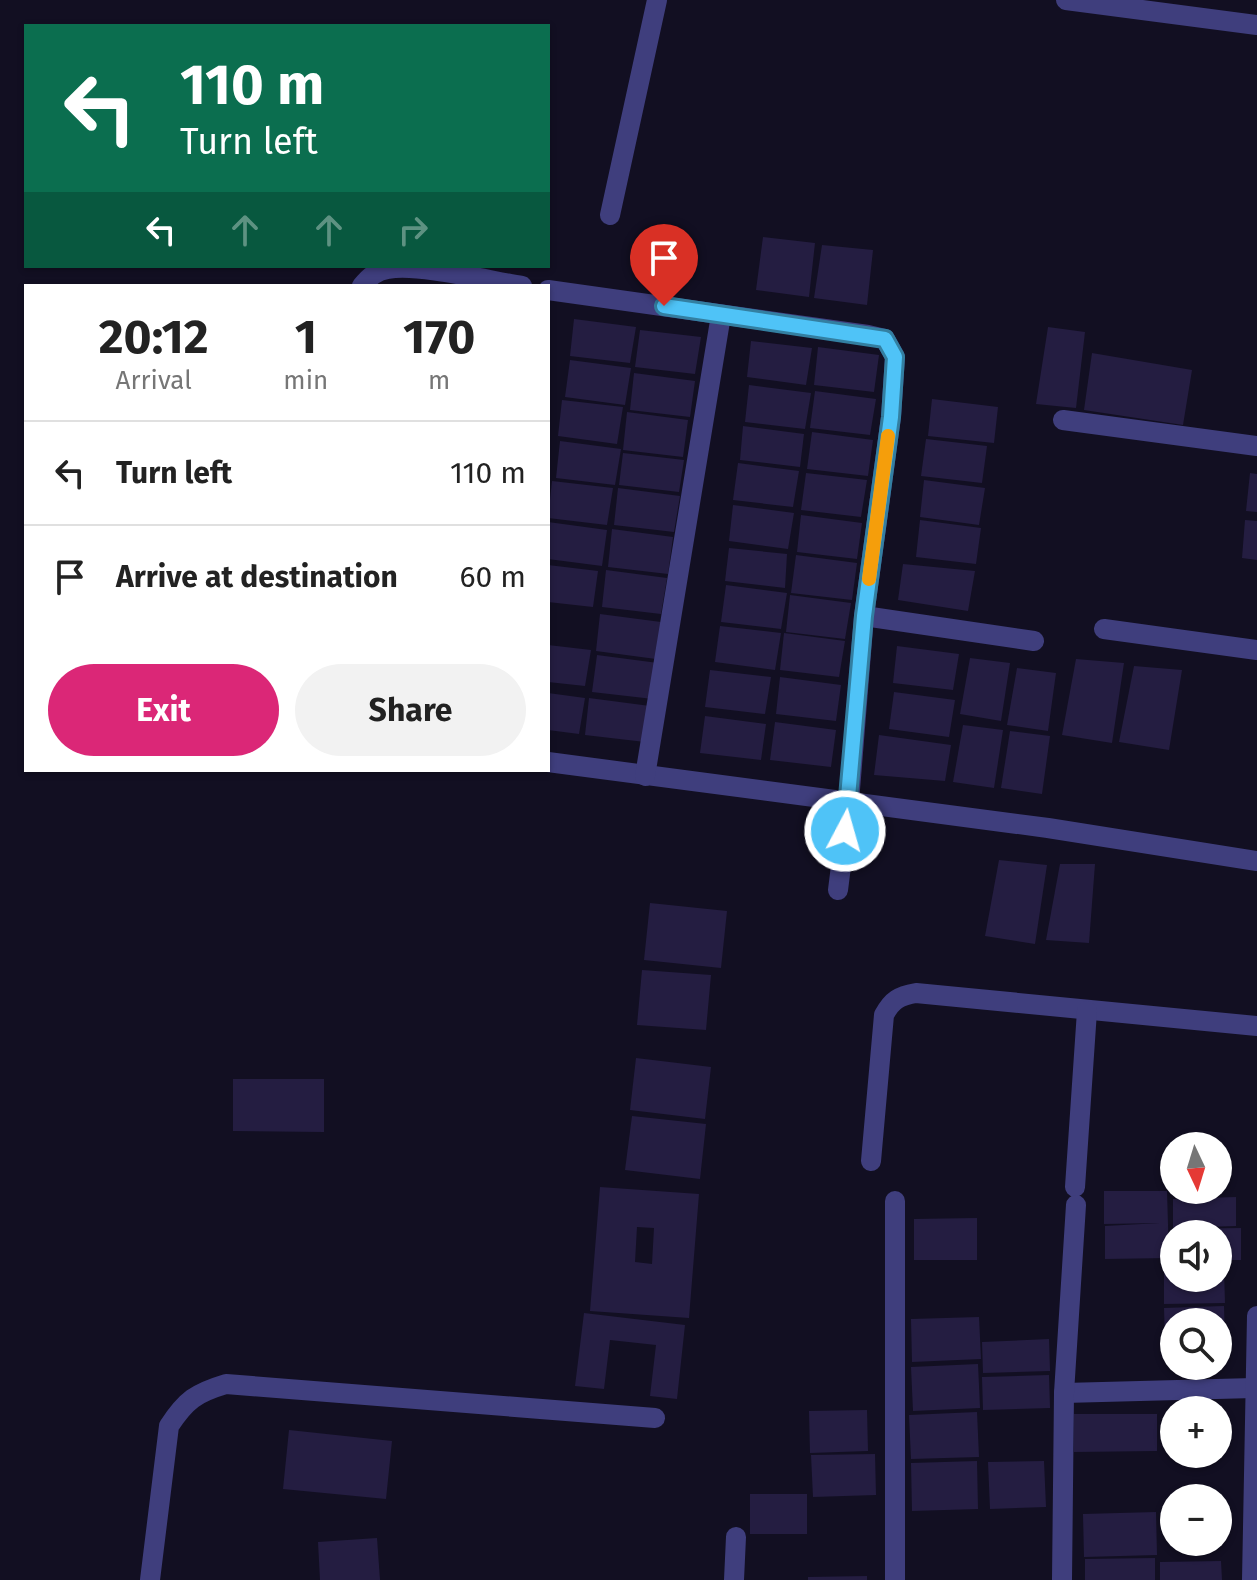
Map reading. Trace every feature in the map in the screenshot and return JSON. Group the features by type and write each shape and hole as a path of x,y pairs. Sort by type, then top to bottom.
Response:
{"street":[{"path":"610,215 657,0"},
{"path":"1066,0 1257,25"},
{"path":"364,284 371,276 388,269 408,268 509,284"},
{"path":"550,290 885,339 895,357 891,417 864,616 849,802 838,890"},
{"path":"645,776 721,315"},
{"path":"1063,420 1257,446"},
{"path":"864,616 1034,641"},
{"path":"1104,629 1257,650"},
{"path":"550,762 1048,828 1257,861"},
{"path":"871,1161 884,1015 890,1003 901,995 916,993 1257,1026"},
{"path":"1062,1580 1064,1393 1087,1011"},
{"path":"895,1201 895,1580"},
{"path":"1252,1580 1257,1316"},
{"path":"150,1580 169,1426 182,1406 200,1392 226,1384 655,1418"},
{"path":"1064,1393 1254,1388"},
{"path":"734,1580 736,1537"}],"building":[{"path":"763,237 815,243 809,297 756,290"},
{"path":"822,245 873,250 867,305 814,298"},
{"path":"574,319 636,327 630,363 570,356"},
{"path":"1048,327 1085,332 1076,408 1036,404"},
{"path":"640,330 701,337 695,374 635,367"},
{"path":"751,341 812,348 806,385 747,377"},
{"path":"818,347 879,355 874,392 814,385"},
{"path":"1092,353 1192,370 1183,425 1084,410"},
{"path":"570,360 631,368 625,405 565,397"},
{"path":"634,373 695,381 690,417 630,410"},
{"path":"749,385 811,393 805,429 745,422"},
{"path":"815,391 876,399 870,435 810,428"},
{"path":"932,399 998,407 994,443 928,436"},
{"path":"562,400 623,407 617,444 558,436"},
{"path":"627,412 688,420 683,457 623,450"},
{"path":"743,426 804,434 800,467 740,460"},
{"path":"812,432 873,440 868,476 807,469"},
{"path":"926,439 987,446 982,483 921,476"},
{"path":"560,441 621,449 615,485 556,478"},
{"path":"623,453 684,460 679,492 619,485"},
{"path":"738,463 799,471 793,507 733,500"},
{"path":"806,473 867,480 861,517 801,510"},
{"path":"1250,473 1257,474 1257,512 1246,511"},
{"path":"924,480 985,488 979,525 920,517"},
{"path":"552,481 613,488 607,525 550,518"},
{"path":"618,488 680,496 674,532 614,525"},
{"path":"733,505 794,513 788,549 729,541"},
{"path":"801,515 862,523 857,559 797,552"},
{"path":"920,520 981,528 976,564 916,557"},
{"path":"1245,520 1257,521 1257,560 1242,558"},
{"path":"550,522 607,530 602,566 550,559"},
{"path":"612,529 673,537 668,574 608,567"},
{"path":"729,548 787,554 785,588 725,581"},
{"path":"796,555 857,563 852,600 791,593"},
{"path":"903,564 975,571 968,611 898,600"},
{"path":"550,565 598,571 593,607 550,602"},
{"path":"606,570 667,578 661,614 602,607"},
{"path":"726,585 787,593 781,629 721,622"},
{"path":"790,595 851,603 845,639 786,632"},
{"path":"600,614 661,622 656,659 596,651"},
{"path":"720,626 781,633 775,670 715,662"},
{"path":"784,633 845,641 839,677 780,670"},
{"path":"550,645 591,650 585,686 550,682"},
{"path":"897,646 959,654 953,690 893,683"},
{"path":"597,655 658,663 653,699 592,692"},
{"path":"970,658 1010,663 1001,721 960,714"},
{"path":"1076,659 1124,663 1112,743 1062,735"},
{"path":"1134,666 1182,670 1169,750 1119,742"},
{"path":"1017,668 1056,673 1048,731 1007,725"},
{"path":"710,670 771,677 765,714 705,707"},
{"path":"780,677 841,685 836,721 776,714"},
{"path":"894,692 955,700 949,737 889,729"},
{"path":"550,693 585,698 579,734 550,730"},
{"path":"589,698 650,706 645,742 585,735"},
{"path":"705,716 766,724 761,760 700,753"},
{"path":"775,722 836,730 831,767 770,760"},
{"path":"963,725 1003,730 994,788 953,782"},
{"path":"1010,731 1050,736 1042,794 1001,788"},
{"path":"879,735 951,745 945,781 874,775"},
{"path":"999,860 1047,865 1035,944 985,936"},
{"path":"1060,864 1095,864 1089,943 1046,940"},
{"path":"650,903 727,911 721,968 644,960"},
{"path":"642,970 711,975 706,1030 637,1025"},
{"path":"636,1058 711,1067 705,1119 630,1110"},
{"path":"233,1079 324,1079 324,1132 233,1131"},
{"path":"632,1116 706,1124 700,1179 625,1170"},
{"path":"600,1187 699,1194 689,1318 590,1311","holes":["637,1227 654,1228 652,1264 635,1262"]},
{"path":"1104,1191 1160,1191 1160,1204 1167,1204 1168,1220 1160,1220 1160,1223 1104,1224"},
{"path":"1232,1197 1236,1197 1236,1226 1232,1226 1232,1220 1173,1220 1173,1204 1232,1204"},
{"path":"977,1218 977,1260 914,1260 914,1219"},
{"path":"1160,1223 1160,1258 1105,1259 1105,1226"},
{"path":"1232,1228 1241,1228 1241,1260 1232,1260"},
{"path":"1164,1292 1225,1292 1225,1303 1164,1304"},
{"path":"1224,1306 1224,1308 1164,1308"},
{"path":"584,1313 685,1325 677,1399 650,1396 656,1345 610,1340 604,1389 575,1386"},
{"path":"979,1317 981,1359 912,1362 911,1319"},
{"path":"1049,1339 1050,1371 983,1373 982,1342"},
{"path":"978,1364 980,1408 913,1411 911,1367"},
{"path":"1049,1375 1050,1408 983,1410 982,1377"},
{"path":"867,1410 868,1451 810,1453 809,1411"},
{"path":"977,1412 979,1457 911,1459 909,1415"},
{"path":"1074,1414 1157,1414 1157,1451 1074,1452"},
{"path":"289,1430 392,1441 386,1499 283,1489"},
{"path":"875,1454 876,1495 813,1497 811,1455"},
{"path":"977,1461 978,1509 912,1511 911,1463"},
{"path":"1044,1461 1046,1507 990,1509 988,1462"},
{"path":"750,1494 807,1494 807,1534 750,1534"},
{"path":"1156,1512 1157,1555 1084,1557 1083,1514"},
{"path":"377,1538 380,1580 320,1580 318,1542"},
{"path":"1155,1558 1155,1580 1085,1580 1085,1559"},
{"path":"1221,1561 1222,1580 1160,1580 1160,1562"},
{"path":"867,1576 867,1580 808,1580 808,1577"}],"slow traffic":[{"path":"869,579 888,436"}],"route":[{"path":"664,306 868,335 885,339 895,357 891,417 864,616 845,831"}]}
